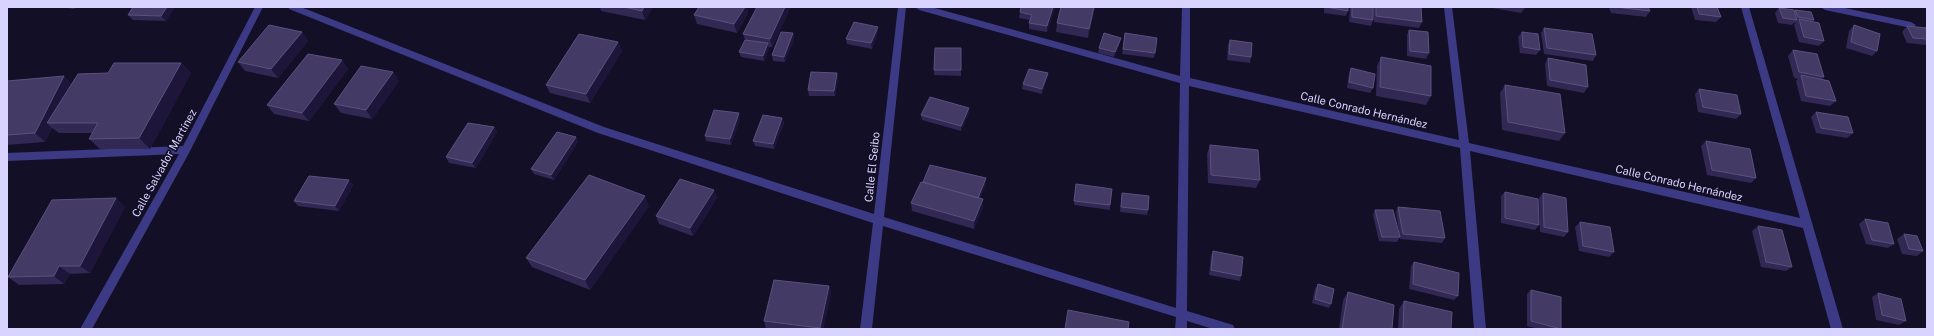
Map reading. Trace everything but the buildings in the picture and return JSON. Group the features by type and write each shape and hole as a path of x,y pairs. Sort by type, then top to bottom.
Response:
{"street":[{"name":"Calle Salvador Martínez","path":"86,329 186,150 259,7"},
{"path":"292,7 601,130 878,220 1182,313 1229,329"},
{"name":"Calle El Seibo","path":"866,329 902,7"},
{"name":"Calle Conrado Hernández","path":"919,7 1185,81 1806,224"},
{"path":"1181,329 1186,7"},
{"path":"1448,7 1465,146 1480,329"},
{"path":"1745,7 1837,329"},
{"path":"1825,7 1911,25"},
{"path":"7,157 186,150"}]}
